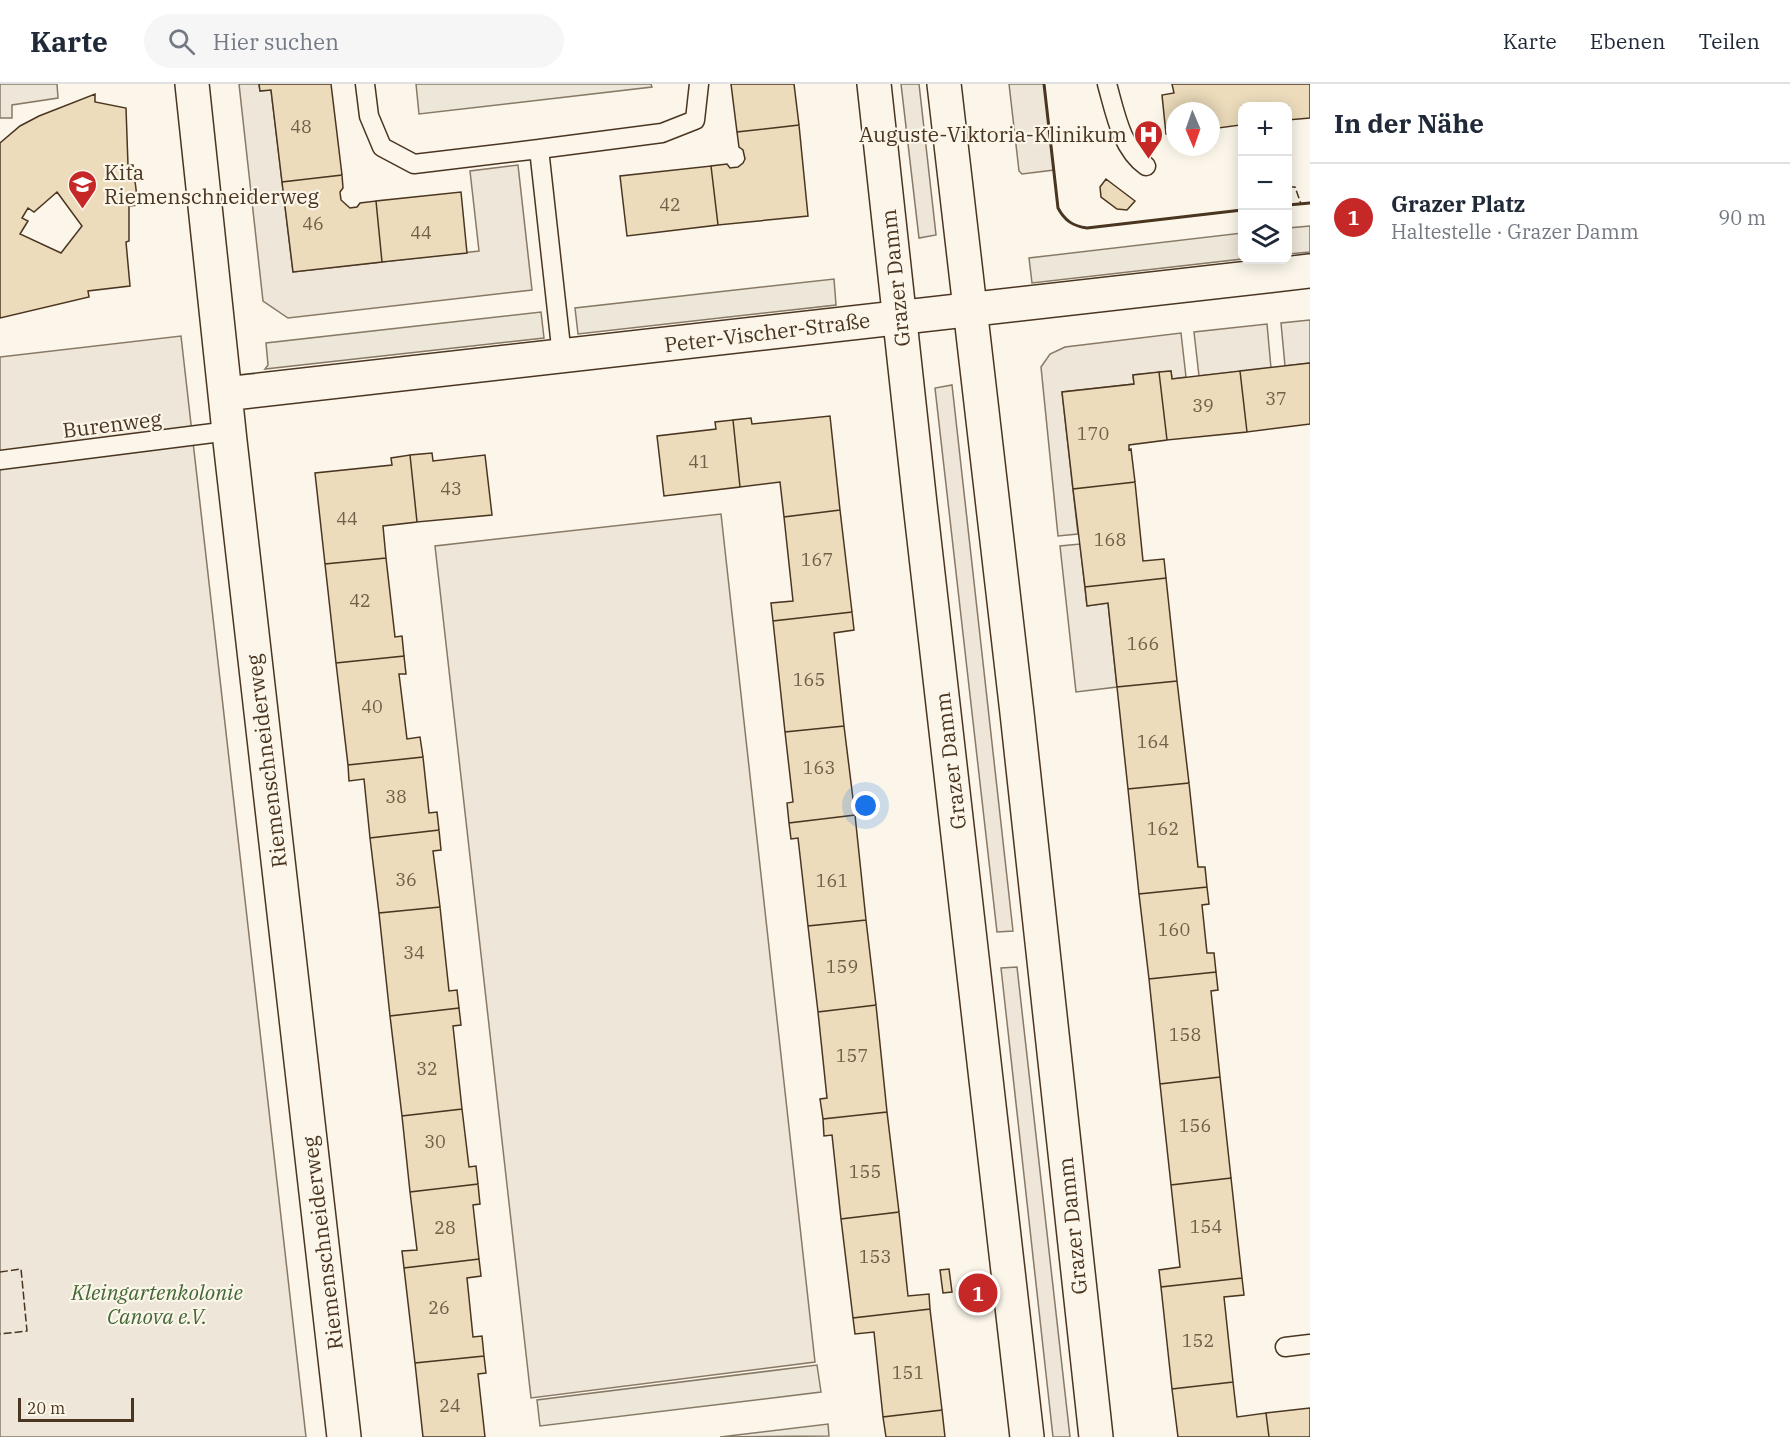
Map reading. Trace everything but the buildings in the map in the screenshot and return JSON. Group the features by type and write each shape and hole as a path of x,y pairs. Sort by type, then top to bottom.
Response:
{"main road":[{"name":"Riemenschneiderweg","path":"192,84 229,431 344,1437"},
{"name":"Grazer Damm","path":"874,84 918,493 1027,1437"},
{"name":"Grazer Damm","path":"944,84 1017,713 1096,1437"},
{"name":"Peter-Vischer-Straße","path":"225,394 1310,271"}],"lane":[{"path":"365,84 369,116 382,147 414,164 662,133 695,120 699,84"},
{"path":"1107,84 1120,129 1137,159 1146,166"},
{"path":"539,149 562,356"},
{"name":"Burenweg","path":"0,460 229,431"},
{"path":"1285,1347 1310,1344"}],"green space":[{"path":"0,84 57,84 58,98 12,105 12,118 0,118"},
{"path":"239,84 259,84 260,91 271,90 293,272 479,251 470,171 518,165 532,290 288,318 263,301"},
{"path":"901,84 919,84 936,235 919,238"},
{"path":"1009,84 1044,84 1054,170 1022,174 1019,171"},
{"path":"1310,320 1310,363 1285,366 1281,323"},
{"path":"1267,324 1271,368 1199,376 1194,332"},
{"path":"1181,333 1186,377 1172,379 1171,371 1133,375 1134,384 1062,392 1078,534 1058,536 1041,367 1050,354 1065,347"},
{"name":"Kleingartenkolonie Canova e.V.","path":"181,336 306,1437 0,1437 0,357"},
{"path":"952,385 1013,931 997,932 935,388"},
{"path":"721,514 815,1362 531,1398 435,546"},
{"path":"1080,544 1087,606 1108,603 1117,687 1076,692 1060,546"},
{"path":"1017,967 1070,1437 1053,1437 1001,968"}],"shaded area":[{"path":"416,84 651,84 652,87 419,114"},
{"path":"1310,226 1310,252 1292,254 1292,228"},
{"path":"1238,233 1238,259 1032,283 1029,258"},
{"path":"834,279 836,305 578,334 575,308"},
{"path":"541,312 544,338 265,369 268,365 266,343"},
{"path":"817,1365 821,1392 540,1426 537,1400"},
{"path":"828,1424 829,1436 720,1437"}],"fence":[{"path":"1044,84 1058,208 1070,222 1087,228 1238,210"},
{"path":"1292,187 1295,187 1301,204 1310,203"},
{"path":"0,1272 21,1269 27,1331 0,1334"}],"wall":[{"path":"1044,84 1058,208 1070,222 1087,228 1238,210"},
{"path":"1292,205 1310,203"}],"place":[{"name":"Auguste-Viktoria-Klinikum","path":"1148,160"},
{"name":"Kita Riemenschneiderweg","path":"83,210"},
{"name":"Grazer Platz","path":"978,1293"}]}
